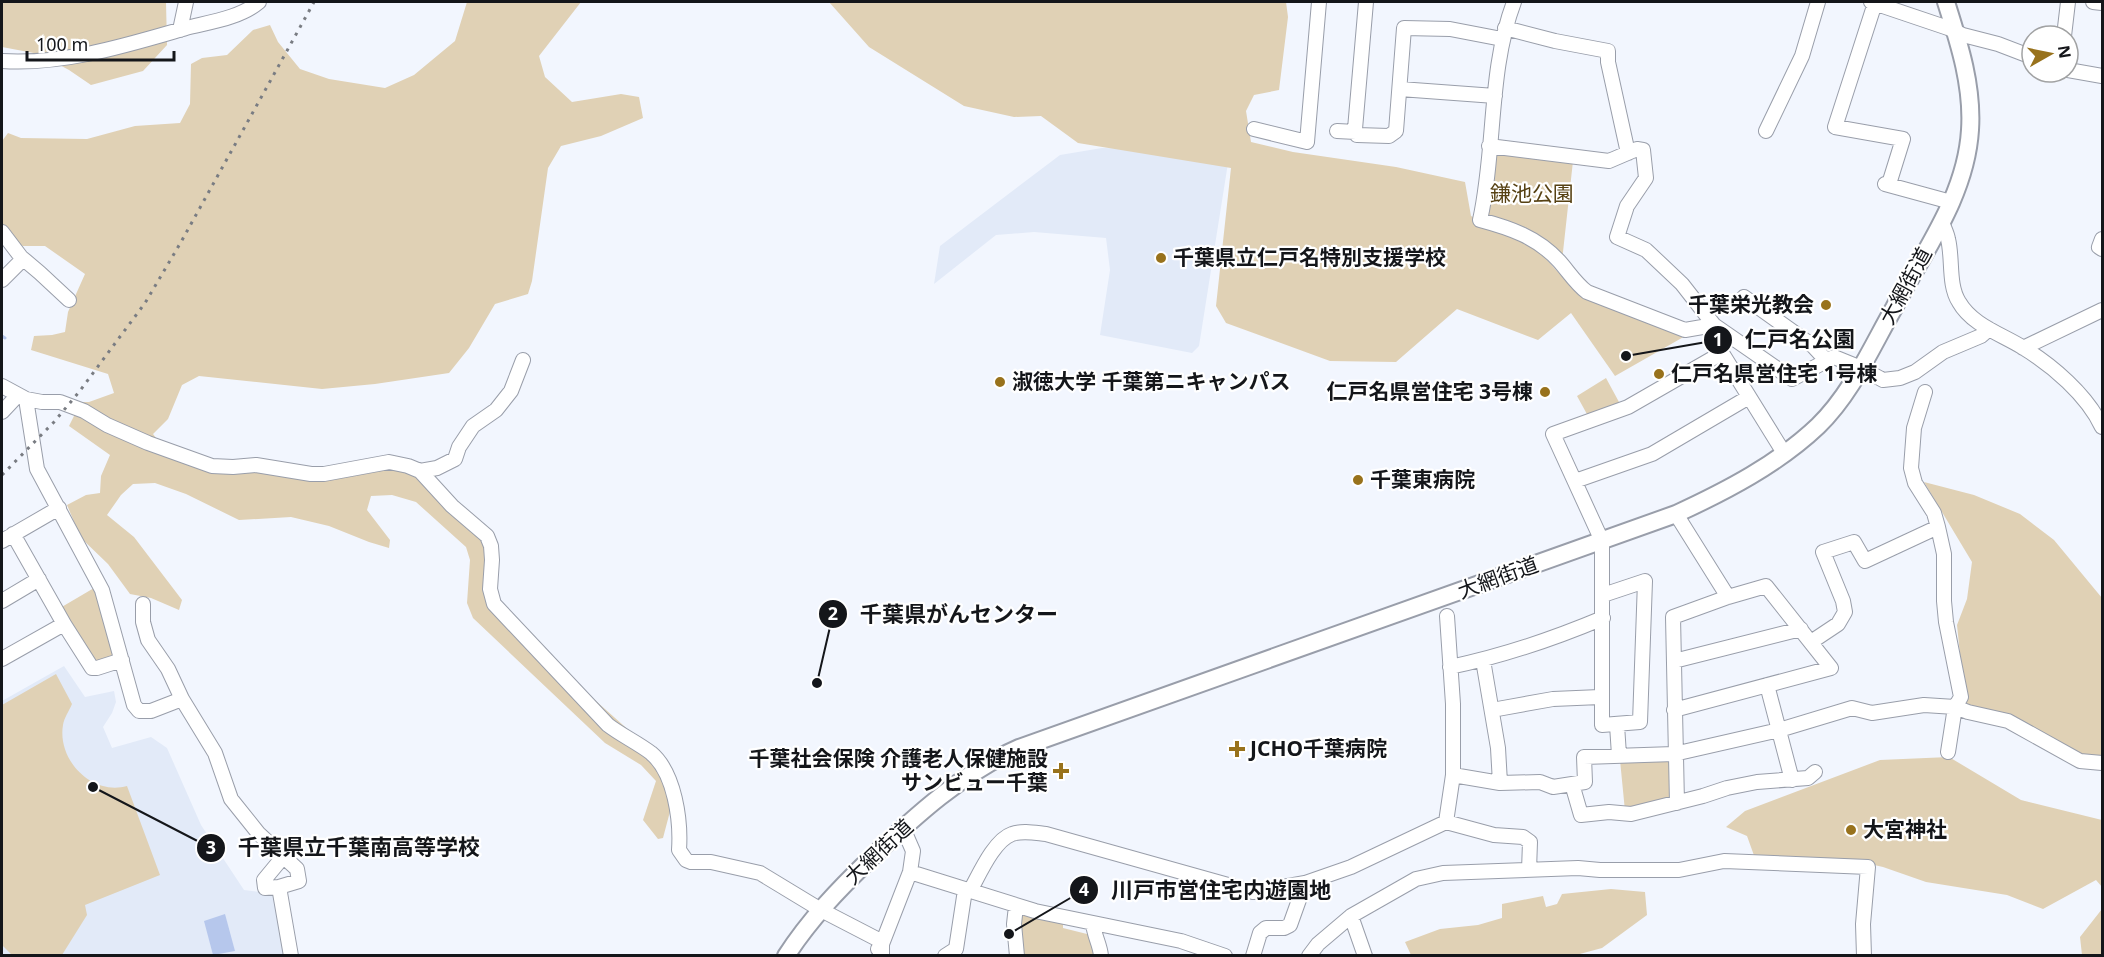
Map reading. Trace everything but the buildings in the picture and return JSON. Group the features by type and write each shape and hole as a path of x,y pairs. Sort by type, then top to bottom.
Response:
{"main road":[{"name":"大網街道","path":"786,956 810,922 847,881 940,796 978,768 1019,748 1676,514 1761,469 1802,440 1831,412 1861,368 1942,222 1963,172 1970,130 1966,80 1947,2"}],"street":[{"path":"180,30 186,2"},
{"path":"2,60 16,62 61,58 135,42 242,13 259,2"},
{"path":"1254,129 1314,144 1319,2"},
{"path":"1356,132 1366,2"},
{"path":"1514,2 1503,33 1489,146 1486,191 1480,220 1530,237 1556,257 1581,288 1587,292 1685,330 1712,326 1792,379 1834,357 1883,380 1900,378 1915,372 1943,352 1981,336 1989,329"},
{"path":"1766,131 1802,56 1818,2"},
{"path":"1951,202 1887,184 1903,139 1835,128 1850,85 1873,2 2020,52"},
{"path":"2065,24 2068,2"},
{"path":"2093,2 2103,3"},
{"path":"1337,131 1356,132 1357,135 1389,136 1396,131 1404,28 1503,33 1608,51 1608,63 1628,153"},
{"path":"2080,72 2103,76"},
{"path":"1400,89 1495,96"},
{"path":"1489,146 1609,161 1637,149 1643,150 1646,178 1627,206 1617,237 1646,250 1683,284 1712,326 1722,353 1784,453"},
{"path":"1942,222 1960,285 1955,295 1965,311 1989,329 2023,348 2080,394 2095,412 2103,427"},
{"path":"2,232 23,259 69,300"},
{"path":"2103,239 2099,247 2103,249"},
{"path":"2,280 23,259"},
{"path":"1744,297 1813,346 1826,360"},
{"path":"2023,348 2103,310"},
{"path":"1603,595 1645,581 1640,722 1602,725 1600,697 1603,618 1602,541 1553,434 1628,407 1722,353"},
{"path":"420,471 437,468 455,459 459,447 473,426 496,410 511,392 523,360"},
{"path":"2,386 22,397 42,402 60,402 84,411 107,425 148,443 212,466 256,465 300,474 324,474 389,462 420,471 453,506 487,536 491,546 490,589 494,604 608,724 623,737 651,754 664,768 677,807 679,850 682,856 691,862 711,862 760,873 821,910 877,939 880,952"},
{"path":"1925,392 1914,428 1911,468 1915,483 1934,513 1944,554 1946,622 1961,697 1955,707 1947,752"},
{"path":"1575,481 1652,454 1749,396"},
{"path":"2,412 22,397"},
{"path":"22,397 37,469 102,590 134,705 139,711 151,711 182,699"},
{"path":"59,508 7,537 39,579 92,668 122,660"},
{"path":"1676,514 1728,597"},
{"path":"1811,642 1838,624 1845,612 1823,552 1854,542 1865,561 1938,527"},
{"path":"2,601 39,579"},
{"path":"1674,710 1831,668 1766,586 1672,617 1674,753 1677,803"},
{"path":"143,604 143,622 148,640 168,669 182,699 215,753 231,800 258,834 297,869 299,881 279,887 265,888 264,880 283,857"},
{"path":"1446,822 1453,775 1453,704 1447,616"},
{"path":"1450,667 1547,641 1603,618"},
{"path":"2,659 64,624"},
{"path":"1674,661 1801,629"},
{"path":"1483,660 1498,748 1500,783"},
{"path":"1767,685 1792,780"},
{"path":"1492,710 1553,699 1600,697"},
{"path":"1453,775 1500,783 1540,782 1553,787 1585,782 1584,757 1674,753 1779,730 1852,708 1872,713 1924,705 1955,707 2008,721 2080,761 2103,763"},
{"path":"1617,725 1619,755"},
{"path":"1572,784 1581,815 1609,812 1631,814 1727,788 1757,782 1808,778 1815,772"},
{"path":"945,956 956,949 968,891 999,842 1012,834 1029,832 1046,834 1254,892 1305,883 1351,867 1446,822 1494,835 1523,837 1530,842 1529,870"},
{"path":"880,952 910,872 913,851 903,828"},
{"path":"1309,956 1321,950 1351,916 1416,879 1443,873 1578,868 1679,870 1724,861 1868,867 1863,956"},
{"path":"910,872 1016,906 1182,941 1225,956"},
{"path":"1253,956 1260,933 1266,928 1284,928 1290,925 1305,883"},
{"path":"279,887 291,956"},
{"path":"1016,906 1014,924 1017,956"},
{"path":"1351,916 1365,956"},
{"path":"1094,923 1094,936 1101,956"}],"shaded area":[{"name":"千葉県立仁戸名特別支援学校","path":"1102,148 1140,149 1228,163 1199,346 1192,353 1100,335 1110,270 1106,238 1034,232 996,235 934,284 940,246 1060,155"},
{"path":"64,666 85,697 114,691 116,702 103,727 112,748 151,737 167,748 201,825 244,890 274,894 285,955 4,955 2,953 2,701"}],"green space":[{"path":"2,2 166,2 167,45 143,71 91,85 39,54 2,47"},
{"path":"467,2 581,2 539,56 545,77 572,102 621,94 639,97 643,118 601,136 561,146 548,168 532,281 528,294 495,304 469,348 449,373 322,389 199,376 182,385 168,419 153,434 169,455 253,472 324,480 404,464 485,544 497,613 660,758 677,785 663,838 658,839 643,820 656,781 641,765 605,743 473,618 467,603 470,560 466,547 416,502 392,495 371,496 367,510 390,540 389,548 329,526 291,517 239,520 186,494 155,483 133,484 121,495 107,515 134,537 182,600 179,610 151,598 130,594 108,564 81,538 67,505 86,495 100,493 101,476 110,455 69,426 81,402 89,402 114,393 108,374 31,350 34,336 65,332 68,312 85,274 45,246 23,246 2,237 2,141 8,133 21,138 87,139 135,126 180,123 190,104 191,64 202,58 227,55 253,30 270,25 278,42 300,69 329,79 385,88 414,75 455,41"},
{"path":"829,2 1286,2 1288,17 1279,90 1254,95 1246,111 1251,142 1293,152 1396,167 1465,182 1471,216 1536,248 1568,283 1588,299 1687,335 1615,376 1571,313 1538,340 1457,309 1396,362 1330,361 1226,323 1216,306 1231,168 1078,143 1041,116 1014,117 964,106 869,47"},
{"name":"鎌池公園","path":"1496,152 1573,161 1562,261 1483,219"},
{"path":"1606,378 1619,402 1618,405 1588,416 1577,396"},
{"path":"1924,482 1974,495 2020,514 2054,540 2102,598 2102,760 2071,751 1965,703 1957,625 1967,599 1972,562"},
{"path":"94,588 114,658 96,664 60,608"},
{"path":"56,674 72,704 64,722 63,738 71,762 90,780 101,786 114,788 127,786 160,875 85,905 87,915 62,955 12,955 2,945 2,705"},
{"path":"1949,757 2021,800 2102,820 2102,887 2096,880 2043,909 2007,895 1926,882 1861,862 1756,861 1747,836 1726,827 1745,811 1880,760"},
{"path":"1669,759 1671,800 1625,811 1620,760"},
{"path":"1611,889 1645,892 1647,915 1602,948 1576,955 1411,955 1405,942 1440,929 1478,925 1502,918 1502,904 1543,896 1546,907 1557,904 1562,894"},
{"path":"2102,909 2102,955 2082,955 2080,937"},
{"path":"1021,914 1063,922 1063,928 1091,935 1097,955 1022,955"}],"water":[{"path":"225,914 235,951 213,955 204,921"}],"railway":[{"path":"2,475 54,422 79,392 145,303 314,2"}],"place":[{"name":"千葉県立仁戸名特別支援学校","path":"1161,258"},
{"name":"千葉栄光教会","path":"1826,305"},
{"name":"仁戸名公園","path":"1626,356"},
{"name":"仁戸名県営住宅 1号棟","path":"1659,374"},
{"name":"淑徳大学 千葉第ニキャンパス","path":"1000,382"},
{"name":"仁戸名県営住宅 3号棟","path":"1545,392"},
{"name":"千葉東病院","path":"1358,480"},
{"name":"千葉県がんセンター","path":"817,683"},
{"name":"JCHO千葉病院","path":"1237,749"},
{"name":"千葉社会保険 介護老人保健施設 サンビュー千葉","path":"1061,771"},
{"name":"千葉県立千葉南高等学校","path":"93,787"},
{"name":"大宮神社","path":"1851,830"},
{"name":"川戸市営住宅内遊園地","path":"1009,934"}]}
